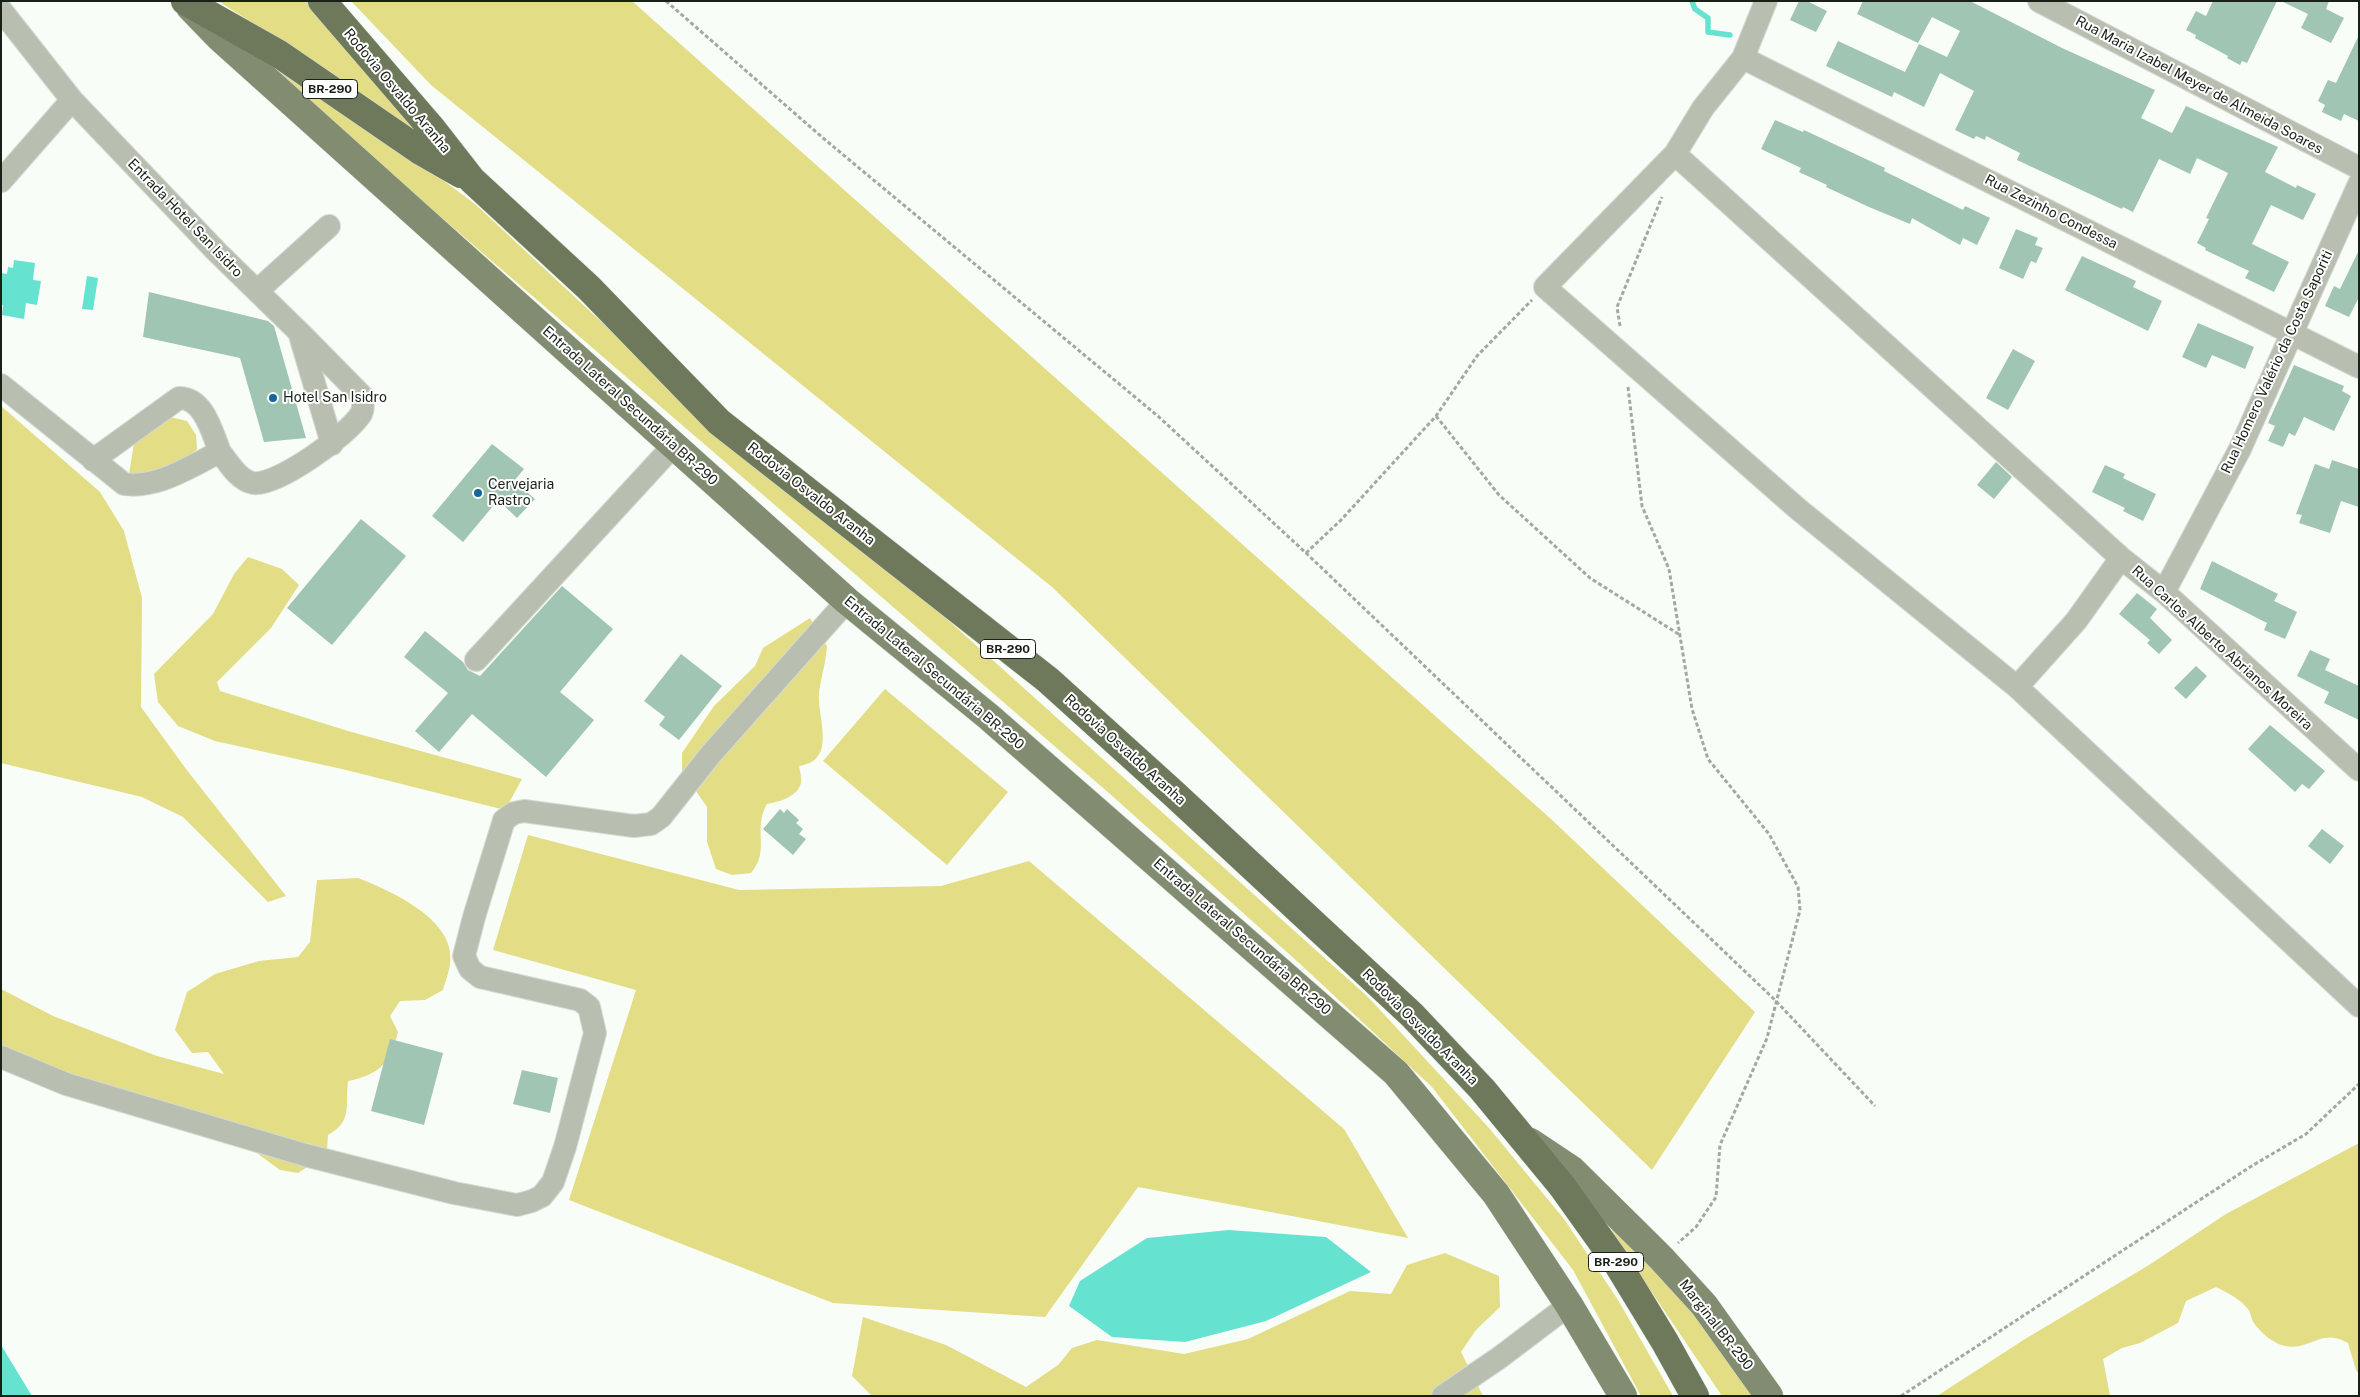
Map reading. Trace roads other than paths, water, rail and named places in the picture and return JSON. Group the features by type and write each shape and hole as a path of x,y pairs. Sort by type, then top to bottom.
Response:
{"highway":[{"name":"Rodovia Osvaldo Aranha","path":"322,1 433,130 472,180 589,288 719,422 1048,680 1173,792 1412,1015 1482,1089 1562,1186 1617,1263 1695,1396"},
{"name":"Rodovia Osvaldo Aranha","path":"186,2 278,54 419,150 472,180"}],"main road":[{"name":"Entrada Lateral Secundária BR-290","path":"186,2 219,37 847,601 1004,730 1396,1073 1496,1194 1569,1305 1623,1396"},
{"name":"Marginal BR-290","path":"1524,1138 1572,1170 1661,1258 1704,1305 1769,1396"}],"street":[{"path":"1766,1 1743,58 1703,108 1674,154 1545,286 1798,509 2017,687 2359,1006"},
{"name":"Rua Maria Izabel Meyer de Almeida Soares","path":"2039,1 2359,168"},
{"name":"Entrada Hotel San Isidro","path":"1,10 72,100 257,292 299,332 332,444"},
{"name":"Rua Zezinho Condessa","path":"1743,58 2359,366"},
{"path":"1,180 72,100"},
{"path":"1674,154 2121,558"},
{"name":"Rua Homero Valério da Costa Saporiti","path":"2164,592 2240,449 2359,184"},
{"path":"257,292 329,226"},
{"path":"93,460 179,398 189,398 197,404 210,427 220,452 243,480 254,483 270,482 332,444 361,414 364,406 362,396 299,332"},
{"path":"1,385 124,484 138,486 151,484 220,452"},
{"path":"476,660 674,445"},
{"name":"Rua Carlos Alberto Abrianos Moreira","path":"2017,687 2076,621 2121,558 2164,592 2359,770"},
{"path":"1,1057 66,1084 314,1157 454,1193 517,1204 532,1201 542,1196 553,1182 565,1147 595,1033 589,1007 580,1000 480,977 470,969 464,956 504,820 514,813 524,811 634,826 651,824 661,817 711,754 847,601"},
{"path":"1444,1396 1499,1358 1569,1305"}],"water":[{"path":"14,260 35,263 33,280 41,281 37,305 26,303 24,319 2,315 1,273 7,274 8,267 13,268"},
{"path":"87,276 98,278 93,310 82,309"},
{"path":"1229,1230 1326,1237 1371,1272 1266,1321 1185,1342 1112,1337 1069,1306 1080,1281 1147,1238"},
{"path":"1,1345 32,1396 1,1396"}],"waterway":[{"path":"1692,1 1695,9 1708,18 1708,32 1730,35"}],"place":[{"name":"Hotel San Isidro","path":"273,398"},
{"name":"Cervejaria Rastro","path":"478,493"}]}
